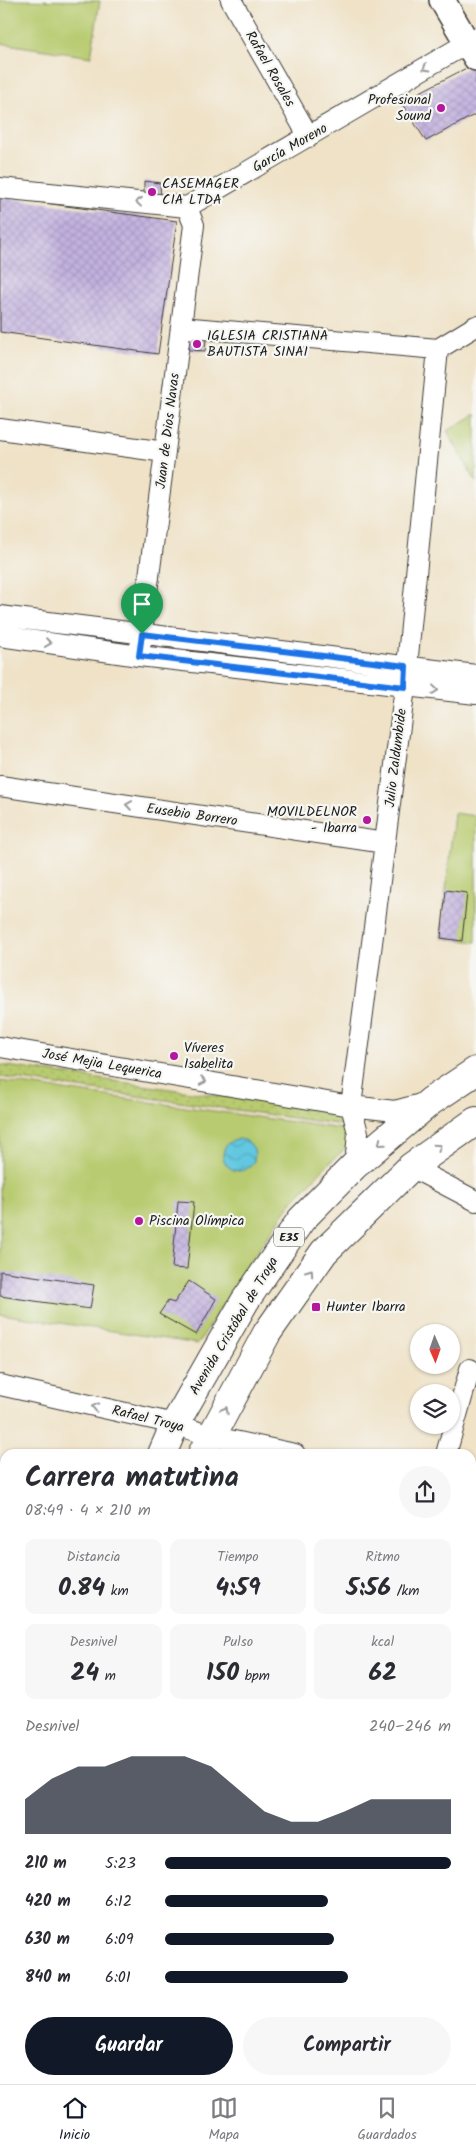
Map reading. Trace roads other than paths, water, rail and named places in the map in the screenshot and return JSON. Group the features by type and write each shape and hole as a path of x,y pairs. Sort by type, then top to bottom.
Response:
{"highway":[{"name":"Avenida Cristóbal de Troya","path":"164,1449 175,1424 245,1301 301,1220 355,1165 431,1101 476,1071"},
{"name":"E35","path":"206,1445 267,1333 324,1252 411,1167 476,1121"}],"main road":[{"path":"442,0 473,47"}],"street":[{"name":"Rafael Rosales","path":"231,0 309,137"},
{"name":"García Moreno","path":"187,207 309,137 473,47"},
{"path":"0,188 187,207"},
{"name":"Juan de Dios Navas","path":"139,656 194,225 187,207"},
{"path":"181,327 438,349 476,326"},
{"name":"Julio Zaldumbide","path":"351,1106 405,687 438,349"},
{"path":"0,429 165,452"},
{"path":"0,616 476,675"},
{"path":"0,636 139,656 476,694"},
{"name":"Eusebio Borrero","path":"0,786 385,843"},
{"name":"José Mejia Lequerica","path":"0,1047 351,1106 394,1111 431,1101"},
{"path":"351,1106 358,1133 355,1165"},
{"path":"411,1167 476,1201"},
{"path":"447,1449 470,1369"},
{"name":"Rafael Troya","path":"0,1386 175,1424 206,1445 246,1449"}],"water":[{"path":"239,1139 245,1140 250,1144 254,1149 254,1161 250,1166 245,1170 239,1171 233,1170 228,1166 224,1161 223,1155 224,1149 228,1144 233,1140"}],"place":[{"name":"Profesional Sound","path":"441,108"},
{"name":"CASEMAGER CIA LTDA","path":"152,192"},
{"name":"IGLESIA CRISTIANA BAUTISTA SINAI","path":"197,344"},
{"name":"MOVILDELNOR - Ibarra","path":"367,820"},
{"name":"Víveres Isabelita","path":"174,1056"},
{"name":"Piscina Olímpica","path":"139,1221"},
{"name":"Hunter Ibarra","path":"316,1307"}]}
